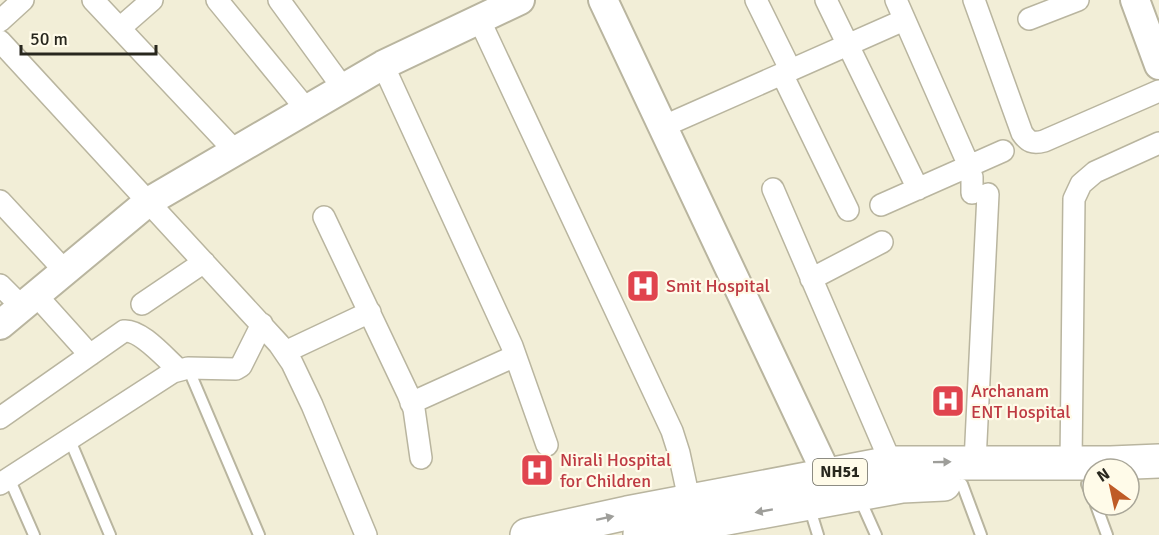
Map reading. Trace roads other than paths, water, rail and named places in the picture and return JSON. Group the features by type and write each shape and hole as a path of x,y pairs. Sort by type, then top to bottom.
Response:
{"highway":[{"name":"NH51","path":"1141,468 1159,461"},
{"name":"NH51","path":"832,492 891,463 1081,486"},
{"name":"NH51","path":"528,535 832,492 902,486 968,473"},
{"path":"1141,484 1159,484"},
{"name":"NH51","path":"633,535 692,512"}],"street":[{"path":"0,21 23,0"},
{"path":"93,0 235,151"},
{"path":"120,28 152,0"},
{"path":"217,0 307,110"},
{"path":"279,0 343,88"},
{"path":"603,0 832,492"},
{"path":"756,0 848,210"},
{"path":"826,0 918,189"},
{"path":"896,0 980,194 968,473"},
{"path":"974,0 1022,133 1027,140 1035,143 1044,141 1159,91"},
{"path":"1029,20 1078,0"},
{"path":"1135,0 1159,65"},
{"path":"0,325 148,202 383,65 496,8 672,431 692,512"},
{"path":"662,127 904,20"},
{"path":"0,42 262,324 285,352 312,405 366,535"},
{"path":"383,65 515,356 547,445"},
{"path":"1087,457 1074,199 1081,184 1095,172 1159,143"},
{"path":"881,205 1003,150"},
{"path":"773,189 891,463"},
{"path":"0,201 65,271"},
{"path":"324,217 411,403 421,458"},
{"path":"811,279 882,242"},
{"path":"142,304 204,262"},
{"path":"0,285 29,301 90,355"},
{"path":"285,352 370,312"},
{"path":"4,481 158,380 184,369 236,369 242,366 262,324"},
{"path":"0,418 124,331 132,330 184,369"},
{"path":"411,403 515,356"}],"lane":[{"path":"184,369 259,535"},
{"path":"69,438 110,535"},
{"path":"968,473 981,535"},
{"path":"4,481 34,535"},
{"path":"818,535 832,492 876,535"},
{"path":"1100,517 1107,535"}],"place":[{"name":"Smit Hospital","path":"643,286"},
{"name":"Archanam ENT Hospital","path":"948,401"},
{"name":"Nirali Hospital for Children","path":"537,470"}]}
